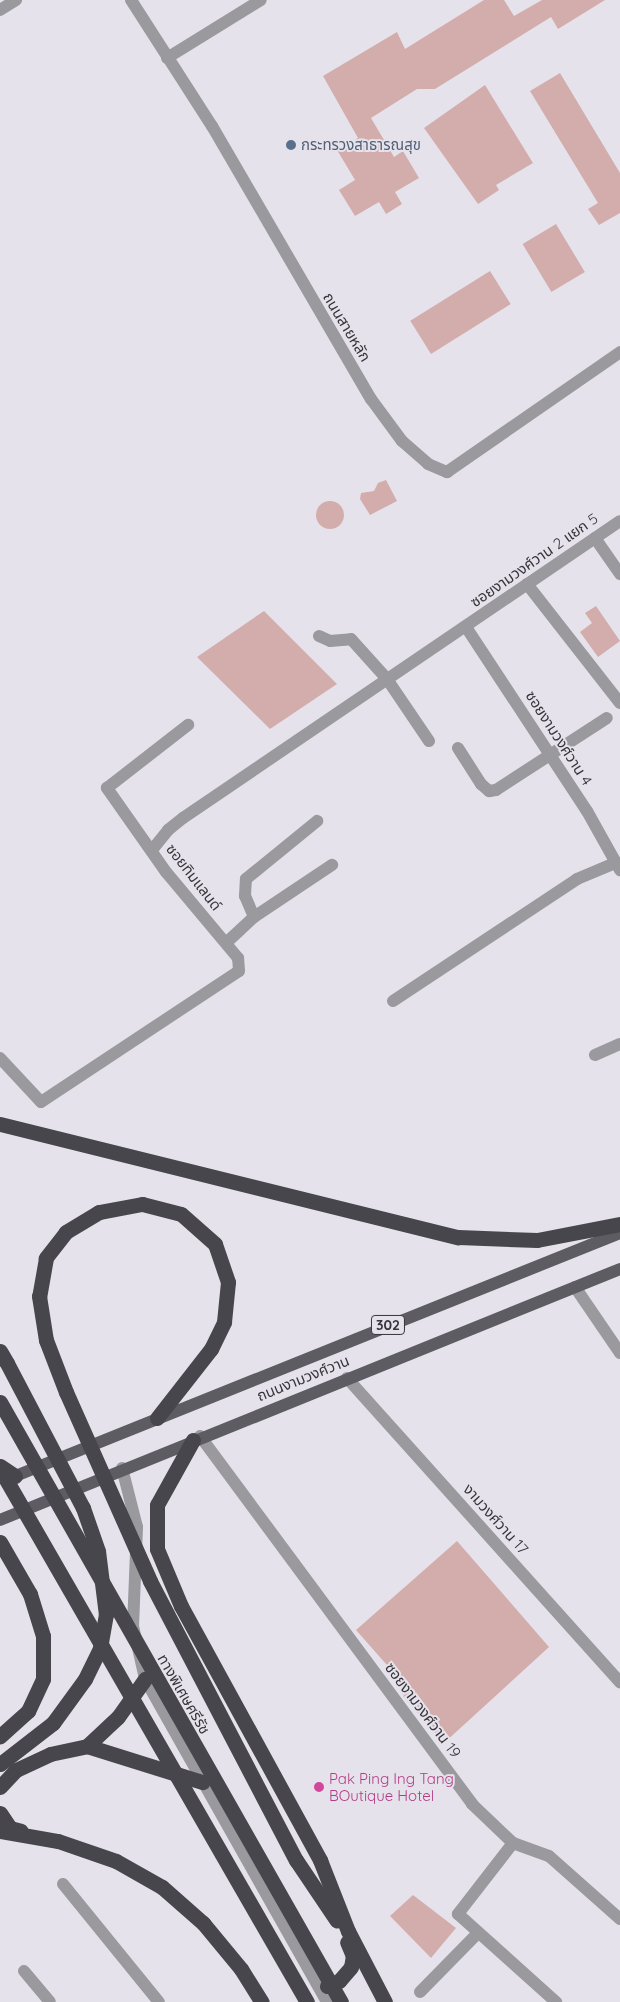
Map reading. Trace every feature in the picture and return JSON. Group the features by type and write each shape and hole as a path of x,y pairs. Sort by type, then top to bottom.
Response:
{"highway":[{"path":"0,1124 458,1237 537,1240 620,1224"},
{"path":"157,1418 211,1349 224,1322 228,1282 215,1244 181,1214 142,1204 100,1212 66,1232 46,1258 39,1296 46,1340 66,1392 150,1581 296,1860 345,1929 385,2002"},
{"path":"0,1351 83,1508 98,1551 106,1615 100,1648 85,1679 53,1723 0,1764"},
{"name":"ทางพิเศษศรีรัช","path":"0,1402 328,1995"},
{"path":"196,1438 157,1505 157,1549 181,1606 320,1860 353,1956 351,1967 328,1995"},
{"path":"0,1468 15,1476"},
{"path":"0,1468 307,2002"},
{"path":"0,1542 30,1594 43,1645 43,1679 28,1711 0,1736"},
{"path":"0,1787 16,1770 42,1758 87,1746 118,1717 145,1679"},
{"path":"87,1746 202,1782"},
{"path":"0,1813 10,1828 58,1841 116,1861 162,1887 202,1923 241,1969 262,2002"},
{"path":"0,1831 58,1841"},
{"path":"328,1995 351,1980 362,1976 375,1981"}],"main road":[{"name":"ถนนงามวงศ์วาน","path":"0,1482 620,1233"},
{"name":"ถนนงามวงศ์วาน","path":"0,1520 196,1438 620,1269"}],"street":[{"path":"0,10 16,0"},
{"name":"ถนนสายหลัก","path":"131,0 212,126 371,399 402,441 428,464 447,472 620,352"},
{"path":"167,58 261,0"},
{"name":"ซอยงามวงศ์วาน 2 แยก 5","path":"466,627 620,521"},
{"path":"595,538 620,574"},
{"path":"527,584 620,703"},
{"name":"ซอยทิมแลนด์","path":"0,1058 33,1097 41,1102 55,1096 239,971 238,958 166,872 152,850 168,830 183,818 466,627"},
{"name":"ซอยงามวงศ์วาน 4","path":"466,627 550,754 618,866"},
{"path":"319,636 330,641 350,638 387,680 429,741"},
{"path":"458,748 472,772 489,791 500,788 607,718"},
{"path":"152,850 107,788 188,725"},
{"path":"254,917 245,896 246,879 317,821"},
{"path":"226,943 254,917 332,865"},
{"path":"393,1001 577,879 618,866"},
{"path":"595,1055 620,1044"},
{"path":"575,1286 620,1353"},
{"name":"งามวงศ์วาน 17","path":"348,1378 620,1682"},
{"name":"ซอยงามวงศ์วาน 19","path":"196,1438 472,1804 513,1843"},
{"path":"122,1468 137,1527 133,1626 145,1679 202,1782 328,1995"},
{"path":"556,2002 478,1933 458,1912 513,1843 549,1856 620,1919"},
{"path":"63,1884 159,2002"},
{"path":"420,1992 478,1933"},
{"path":"24,1971 50,2002"}],"building":[{"path":"484,0 504,0 514,16 542,0 605,0 558,29 551,17 435,89 417,89 371,118 394,157 403,151 419,178 395,192 402,204 386,214 379,202 355,216 339,190 355,180 337,150 358,138 323,76 397,32 405,49"},
{"path":"560,73 620,173 620,213 599,225 588,209 598,203 530,91"},
{"path":"485,85 533,163 496,185 499,190 478,204 424,128"},
{"path":"556,224 585,272 551,292 523,244"},
{"path":"490,271 511,304 431,354 410,321"},
{"path":"386,480 397,501 370,515 360,499 361,493 374,491 378,483"},
{"path":"330,501 340,505 344,515 340,525 330,529 320,525 316,515 320,505"},
{"path":"596,606 620,641 598,657 580,632 592,623 585,613"},
{"path":"264,611 337,684 270,729 197,657"},
{"path":"457,1541 549,1647 444,1743 403,1696 409,1690 356,1630"},
{"path":"413,1895 456,1928 431,1958 390,1916"}],"place":[{"name":"กระทรวงสาธารณสุข","path":"291,145"},
{"name":"Pak Ping Ing Tang BOutique Hotel","path":"319,1787"}]}
